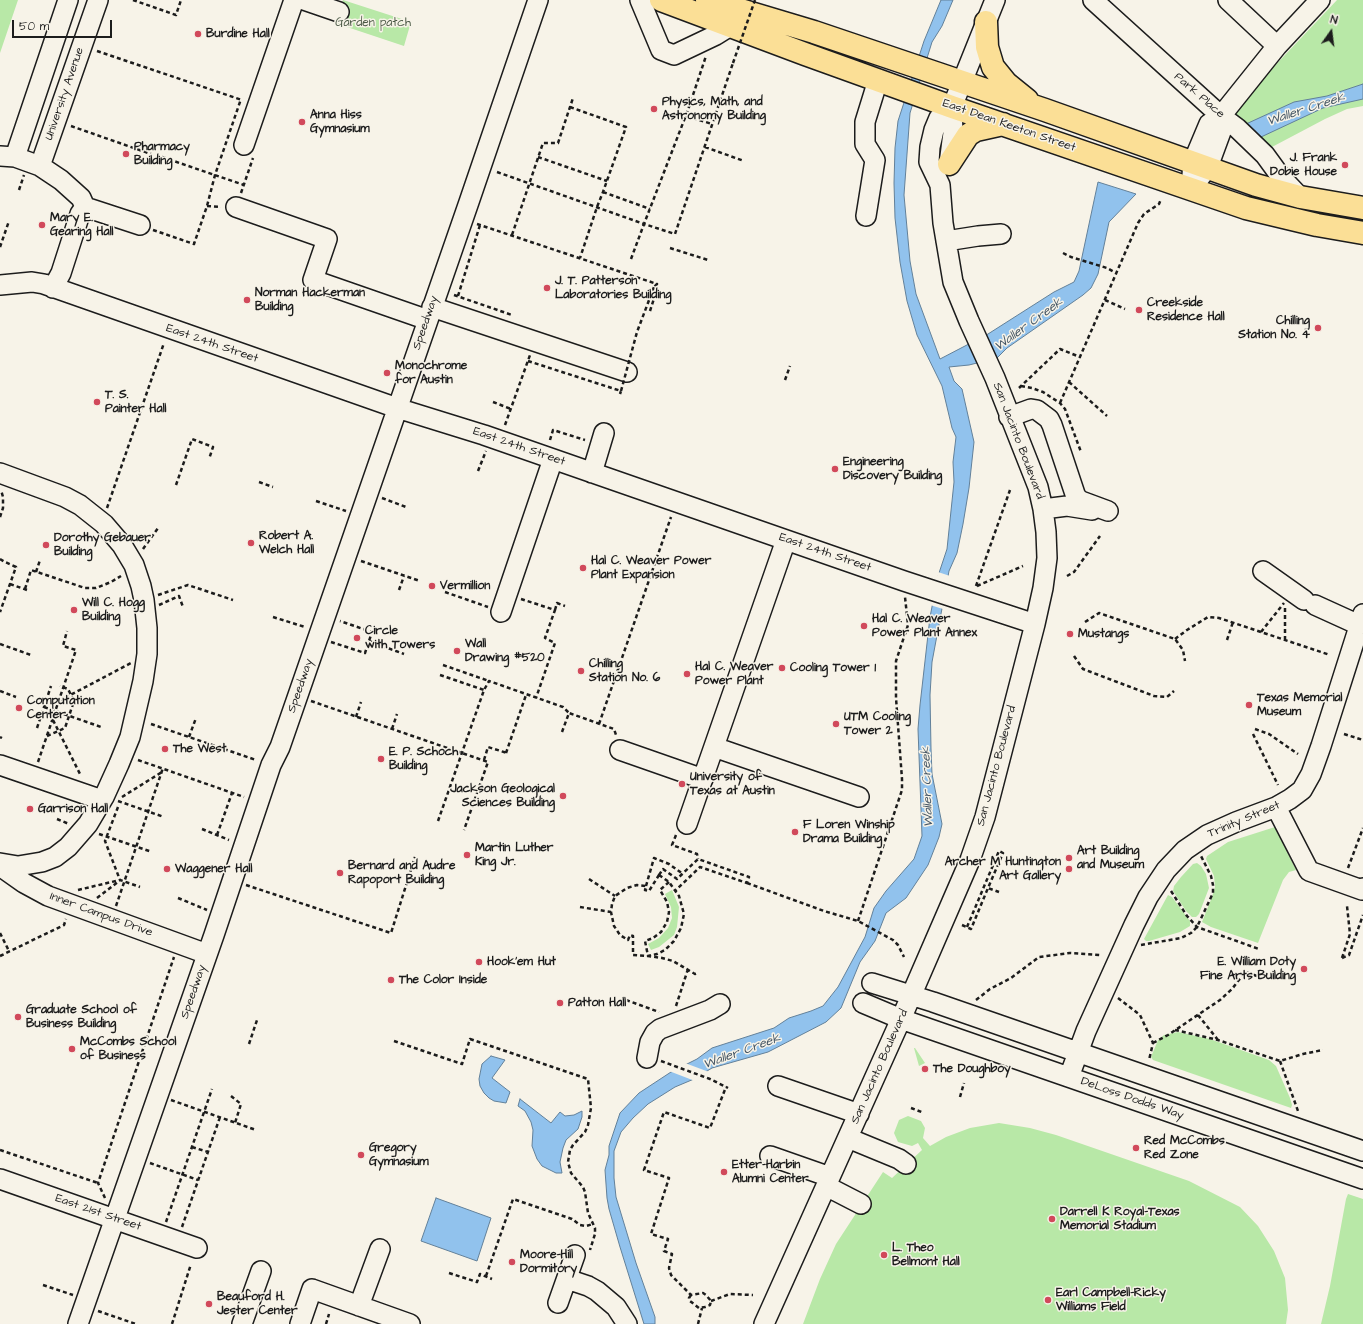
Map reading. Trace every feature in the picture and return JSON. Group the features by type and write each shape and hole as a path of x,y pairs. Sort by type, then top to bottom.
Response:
{"main road":[{"name":"East Dean Keeton Street","path":"661,0 952,107 1246,208 1317,225 1363,233"},
{"path":"706,0 814,32 1045,110 1256,185 1300,197 1363,208"},
{"path":"986,22 987,47 993,67 1006,83 1022,97 1045,110"},
{"path":"949,164 968,135 976,130 1003,124"}],"street":[{"path":"68,0 59,27 7,157 40,166 61,180 82,198 85,207"},
{"name":"University Avenue","path":"40,166 98,0"},
{"path":"244,145 250,102 294,0"},
{"path":"304,0 339,12"},
{"name":"Speedway","path":"78,1324 110,1211 135,1158 207,954 271,765 280,747 433,306 471,215 538,0"},
{"path":"640,0 661,50 674,55 716,35 732,25"},
{"name":"San Jacinto Boulevard","path":"940,185 949,164 953,133 952,107 995,0"},
{"name":"Park Place","path":"1093,0 1266,155 1281,177 1300,197"},
{"path":"1228,0 1277,46"},
{"path":"1191,189 1200,165 1222,129 1221,116 1277,46 1320,0"},
{"path":"59,27 86,36"},
{"path":"866,216 875,160 865,144 865,122 878,80"},
{"name":"San Jacinto Boulevard","path":"764,1324 912,995 967,866 984,817 1035,624 1043,588 1047,558 1046,532 1043,509 1036,481 995,378 968,321 953,282 943,223 940,185 929,162 930,147 934,130 939,118 952,107"},
{"path":"85,207 140,226"},
{"path":"53,288 61,273 80,214 85,207"},
{"path":"236,207 327,239 313,280 433,306 627,372"},
{"path":"946,241 1001,234"},
{"name":"East 24th Street","path":"0,285 32,282 53,288 397,408 515,446 786,540 911,589 968,602 1035,624"},
{"path":"1010,417 1031,409 1038,410 1049,419 1076,497 1081,501 1107,512 1082,507 1067,506 1043,509"},
{"path":"592,473 604,434"},
{"path":"501,612 553,459"},
{"path":"0,473 65,497 80,505 102,522 114,534 134,565 141,586 148,628 147,654 143,682 130,737 105,799 84,829 68,847 55,857 42,862 18,866 0,863"},
{"path":"687,824 786,540"},
{"path":"1263,570 1310,602 1361,620"},
{"name":"Trinity Street","path":"1069,1077 1086,1031 1134,925 1148,897 1166,870 1185,850 1207,835 1276,807 1302,790 1311,774 1361,620"},
{"path":"714,747 859,797"},
{"path":"620,750 703,779"},
{"path":"0,765 105,799"},
{"path":"1276,807 1309,871 1362,890 1363,888"},
{"name":"Inner Campus Drive","path":"0,866 30,887 48,896 77,901 112,919 207,954"},
{"path":"872,983 912,995 1363,1151"},
{"name":"DeLoss Dodds Way","path":"863,1003 901,1019 1363,1179"},
{"path":"654,1060 650,1042 655,1033 660,1029 710,1010 720,1004"},
{"path":"778,1086 858,1114"},
{"path":"1214,1127 1222,1102"},
{"path":"1297,1156 1307,1131"},
{"path":"848,1138 892,1156 906,1164"},
{"path":"770,1156 828,1182 861,1204"},
{"name":"East 21st Street","path":"0,1179 110,1211 194,1256"},
{"path":"359,1306 380,1249"},
{"path":"558,1303 567,1279 581,1256"},
{"path":"242,1324 261,1271"},
{"path":"567,1279 588,1286 597,1291 616,1307 628,1324"},
{"path":"300,1324 312,1289 410,1324"}],"path":[{"path":"133,0 176,15 181,0"},
{"path":"497,172 675,234 755,0"},
{"path":"96,51 250,102 215,175 207,206 194,244 140,226"},
{"path":"631,259 686,116 706,58"},
{"path":"512,235 543,143 558,143 573,98"},
{"path":"570,107 626,127 603,192 596,207 580,258"},
{"path":"686,116 712,124"},
{"path":"71,126 151,154"},
{"path":"705,147 744,161"},
{"path":"162,157 244,185"},
{"path":"538,157 607,181"},
{"path":"247,175 251,165"},
{"path":"19,190 20,186"},
{"path":"603,192 650,209"},
{"path":"1060,403 1138,223 1144,214 1159,204 1161,199"},
{"path":"458,296 471,215 512,235 657,284 654,287 637,332 620,392 613,388 528,360 527,370 506,425"},
{"path":"0,247 9,221"},
{"path":"670,248 708,260"},
{"path":"1064,253 1071,257 1107,268 1116,273"},
{"path":"650,311 657,290"},
{"path":"433,306 458,296 512,315"},
{"path":"1104,300 1125,309"},
{"path":"102,522 165,339"},
{"path":"1019,388 1060,349 1080,357"},
{"path":"785,380 790,366"},
{"path":"1069,382 1107,416"},
{"path":"493,402 511,409"},
{"path":"550,440 554,430 584,440"},
{"path":"478,471 491,438"},
{"path":"176,485 192,439 213,447 209,459"},
{"path":"260,482 273,487"},
{"path":"0,486 3,497 3,508 0,517"},
{"path":"1010,490 976,586 1023,566"},
{"path":"368,493 406,507"},
{"path":"316,501 360,516"},
{"path":"599,724 672,515"},
{"path":"10,584 26,589 31,570 85,588 96,588 111,582 134,565 138,556 158,528"},
{"path":"1067,576 1074,572 1100,536"},
{"path":"346,555 420,582"},
{"path":"0,559 16,567 0,612"},
{"path":"36,572 40,560"},
{"path":"399,590 404,576"},
{"path":"167,591 188,585 232,600"},
{"path":"858,921 902,790 896,698 896,661 908,625 911,589"},
{"path":"445,592 501,612"},
{"path":"507,594 555,610"},
{"path":"146,610 179,596 183,607"},
{"path":"1261,632 1285,601 1285,640"},
{"path":"536,698 555,643 545,638 557,603 565,606"},
{"path":"1085,622 1099,613 1176,639 1183,650 1185,661"},
{"path":"273,617 321,628 372,632 365,653 321,628"},
{"path":"1176,639 1208,617 1219,618 1330,655"},
{"path":"1227,640 1233,622"},
{"path":"33,776 53,720 62,686 76,650 63,646 67,631"},
{"path":"369,642 404,654"},
{"path":"0,644 31,655"},
{"path":"59,701 147,654"},
{"path":"1074,656 1083,669 1154,696 1167,697 1174,691"},
{"path":"443,665 563,707 569,713 614,729 620,750"},
{"path":"440,675 484,690"},
{"path":"438,821 484,690 489,682"},
{"path":"37,728 51,686"},
{"path":"47,736 65,728 74,701 68,689 62,686"},
{"path":"0,691 16,697"},
{"path":"484,760 488,747 507,753 526,694"},
{"path":"297,697 488,762 464,830"},
{"path":"356,717 361,702"},
{"path":"44,707 100,727"},
{"path":"562,732 569,713"},
{"path":"392,729 397,714"},
{"path":"189,737 196,718"},
{"path":"53,720 58,731 105,799 107,836 105,841 120,880 140,887"},
{"path":"151,724 271,765"},
{"path":"1255,729 1269,734 1298,754"},
{"path":"1253,734 1278,785"},
{"path":"1344,734 1363,740"},
{"path":"138,760 163,770 259,802"},
{"path":"105,799 122,797 163,770"},
{"path":"112,919 163,770"},
{"path":"217,835 232,792"},
{"path":"105,799 164,817"},
{"path":"57,819 152,852"},
{"path":"1348,868 1363,828"},
{"path":"202,829 244,845"},
{"path":"677,847 697,854 698,860"},
{"path":"962,925 971,929 1003,853 999,851 967,927"},
{"path":"1139,946 1181,938 1191,933 1197,927 1213,893 1211,876 1201,856"},
{"path":"232,880 391,933 415,857"},
{"path":"682,874 669,864 654,858 645,890 649,891 663,869 677,879 698,860"},
{"path":"698,860 749,877 747,883"},
{"path":"676,890 700,867 824,912 858,921 893,940 898,944 904,957"},
{"path":"648,956 665,950 674,941 681,928 683,910 680,896 669,882 659,875"},
{"path":"589,879 615,896"},
{"path":"77,901 120,880"},
{"path":"0,956 64,924 77,901 120,880"},
{"path":"648,956 645,941 653,938 661,932 667,922 669,912 667,902 660,890 669,882"},
{"path":"646,886 637,885 627,888 615,896 611,912 614,926 620,935 628,940 630,935 633,936 633,955 662,958 673,961 695,974 698,973"},
{"path":"988,888 1000,892"},
{"path":"1170,889 1197,927 1259,949"},
{"path":"178,898 193,904"},
{"path":"1347,906 1350,934 1342,958 1349,955 1363,915"},
{"path":"580,907 611,912"},
{"path":"0,933 9,951"},
{"path":"110,1211 98,1183 179,944"},
{"path":"976,1000 990,989 1011,978 1038,957 1070,953 1100,955"},
{"path":"674,1010 688,969"},
{"path":"1153,1043 1220,1000 1232,989 1245,972 1257,976"},
{"path":"1118,998 1140,1015 1153,1043 1149,1060"},
{"path":"626,1000 666,1014"},
{"path":"1198,1015 1218,1040"},
{"path":"249,1044 258,1020"},
{"path":"1175,1030 1218,1040 1280,1061 1323,1050"},
{"path":"394,1041 462,1064 470,1039 588,1078 591,1108 588,1125 585,1132 570,1150 568,1162 571,1173 583,1187 588,1213 595,1228 595,1234 581,1256"},
{"path":"654,1060 710,1079 727,1087 710,1128 664,1112 644,1170 669,1178 651,1234 668,1239 664,1251 672,1254 669,1268 671,1275 691,1295"},
{"path":"1280,1061 1296,1108 1299,1112"},
{"path":"960,1097 964,1083"},
{"path":"166,1223 212,1089"},
{"path":"157,1096 256,1130"},
{"path":"231,1096 241,1104 235,1123"},
{"path":"911,1108 924,1113"},
{"path":"182,1228 220,1118"},
{"path":"192,1147 208,1152"},
{"path":"0,1150 98,1183"},
{"path":"135,1158 198,1180"},
{"path":"486,1276 513,1199 572,1219 580,1225 586,1226 593,1224"},
{"path":"172,1324 194,1256"},
{"path":"449,1273 477,1282 480,1274 492,1279"},
{"path":"43,1285 56,1289"},
{"path":"691,1295 703,1293 711,1301"},
{"path":"691,1295 689,1298 690,1301 699,1308 710,1304 711,1301 730,1294 752,1295"},
{"path":"84,1306 136,1324"},
{"path":"698,1324 702,1308"},
{"path":"326,1324 329,1314"}],"green space":[{"path":"0,0 18,0 0,53"},
{"name":"Garden patch","path":"343,0 411,22 404,46 335,23"},
{"path":"1337,0 1363,0 1363,106 1347,109 1272,147 1232,111"},
{"path":"1275,827 1296,870 1289,872 1283,880 1258,943 1211,927 1202,922 1215,887 1214,876 1206,859 1207,856 1228,842"},
{"path":"1197,863 1206,874 1209,888 1199,914 1196,917 1192,917 1186,911 1173,891 1174,886 1181,877 1193,864"},
{"path":"672,890 679,907 677,927 674,935 659,947 651,950 648,944 659,938 668,928 672,918 671,907 665,894"},
{"path":"1168,895 1172,897 1190,921 1190,926 1180,932 1146,941 1144,939"},
{"path":"1178,1032 1210,1039 1269,1060 1276,1066 1290,1098 1292,1105 1291,1108 1153,1060 1151,1057 1158,1040 1164,1035"},
{"path":"914,1048 925,1063 919,1066"},
{"name":"Darrell K Royal-Texas Memorial Stadium","path":"908,1116 921,1121 925,1128 923,1138 930,1146 946,1137 970,1128 999,1123 1030,1128 1056,1135 1189,1181 1240,1207 1258,1226 1274,1251 1285,1278 1288,1310 1286,1324 803,1324 820,1279 836,1244 883,1172 892,1178 922,1150 918,1143 912,1146 898,1142 894,1133 899,1120"},
{"path":"1348,1194 1363,1199 1363,1324 1321,1324 1330,1286"}],"water":[{"name":"Waller Creek","path":"941,0 953,0 942,26 932,42 910,113 904,195 910,261 916,294 940,359 988,334 1054,292 1074,282 1079,271 1098,182 1136,194 1109,222 1098,274 1091,288 1007,348 997,358 969,365 949,367 954,381 962,389 974,442 963,524 957,553 949,571 932,662 930,695 932,774 942,824 939,837 928,865 906,898 886,913 875,941 860,962 841,1008 826,1022 768,1052 712,1068 694,1079 675,1087 648,1104 621,1132 614,1151 616,1197 636,1263 655,1317 655,1324 644,1324 620,1247 607,1198 605,1170 609,1155 609,1146 620,1113 639,1093 671,1072 697,1059 712,1048 774,1028 789,1018 823,1006 838,987 865,937 874,908 886,891 914,859 922,836 918,729 920,705 930,617 938,576 947,549 954,482 953,462 956,437 952,428 942,386 917,335 907,301 900,262 895,218 894,183 895,148 898,121 924,41"},
{"name":"Waller Creek","path":"1363,84 1363,99 1323,108 1261,137 1246,124 1294,102 1327,96"},
{"path":"491,1056 505,1060 492,1078 510,1092 506,1103 494,1101 489,1098 480,1086 479,1079 482,1064"},
{"path":"520,1099 551,1123 560,1112 565,1116 574,1115 582,1111 582,1117 578,1129 566,1140 563,1148 560,1162 562,1173 556,1173 542,1166 537,1159 532,1146 533,1130 531,1122 525,1111 518,1106"},
{"path":"436,1198 491,1218 477,1261 421,1241"}],"pier":[{"path":"938,572 950,576 943,609 930,605"},
{"path":"685,1063 709,1072 695,1081 669,1071"}],"place":[{"name":"Burdine Hall","path":"198,34"},
{"name":"Physics, Math, and Astronomy Building","path":"654,109"},
{"name":"Anna Hiss Gymnasium","path":"302,122"},
{"name":"Pharmacy Building","path":"126,154"},
{"name":"J. Frank Dobie House","path":"1345,165"},
{"name":"Mary E. Gearing Hall","path":"42,225"},
{"name":"J. T. Patterson Laboratories Building","path":"547,288"},
{"name":"Norman Hackerman Building","path":"247,300"},
{"name":"Creekside Residence Hall","path":"1139,310"},
{"name":"Chilling Station No. 4","path":"1318,328"},
{"name":"Monochrome for Austin","path":"387,373"},
{"name":"T. S. Painter Hall","path":"97,402"},
{"name":"Engineering Discovery Building","path":"835,469"},
{"name":"Robert A. Welch Hall","path":"251,543"},
{"name":"Dorothy Gebauer Building","path":"46,545"},
{"name":"Hal C. Weaver Power Plant Expansion","path":"583,568"},
{"name":"Vermillion","path":"432,586"},
{"name":"Will C. Hogg Building","path":"74,610"},
{"name":"Hal C. Weaver Power Plant Annex","path":"864,626"},
{"name":"Mustangs","path":"1070,634"},
{"name":"Circle with Towers","path":"357,638"},
{"name":"Wall Drawing #520","path":"457,651"},
{"name":"Cooling Tower 1","path":"782,668"},
{"name":"Chilling Station No. 6","path":"581,671"},
{"name":"Hal C. Weaver Power Plant","path":"687,674"},
{"name":"Texas Memorial Museum","path":"1249,705"},
{"name":"Computation Center","path":"19,708"},
{"name":"UTM Cooling Tower 2","path":"836,724"},
{"name":"The West","path":"165,749"},
{"name":"E. P. Schoch Building","path":"381,759"},
{"name":"University of Texas at Austin","path":"682,784"},
{"name":"Jackson Geological Sciences Building","path":"563,796"},
{"name":"Garrison Hall","path":"30,809"},
{"name":"F Loren Winship Drama Building","path":"795,832"},
{"name":"Martin Luther King Jr.","path":"467,855"},
{"name":"Art Building and Museum","path":"1069,858"},
{"name":"Waggener Hall","path":"167,869"},
{"name":"Archer M Huntington Art Gallery","path":"1069,869"},
{"name":"Bernard and Audre Rapoport Building","path":"340,873"},
{"name":"Hook'em Hut","path":"479,962"},
{"name":"E. William Doty Fine Arts Building","path":"1304,969"},
{"name":"The Color Inside","path":"391,980"},
{"name":"Patton Hall","path":"560,1003"},
{"name":"Graduate School of Business Building","path":"18,1017"},
{"name":"McCombs School of Business","path":"72,1049"},
{"name":"The Doughboy","path":"925,1069"},
{"name":"Red McCombs Red Zone","path":"1136,1148"},
{"name":"Gregory Gymnasium","path":"361,1155"},
{"name":"Etter-Harbin Alumni Center","path":"724,1172"},
{"name":"Darrell K Royal-Texas Memorial Stadium","path":"1052,1219"},
{"name":"L. Theo Bellmont Hall","path":"884,1255"},
{"name":"Moore-Hill Dormitory","path":"512,1262"},
{"name":"Earl Campbell–Ricky Williams Field","path":"1048,1300"},
{"name":"Beauford H. Jester Center","path":"209,1304"}]}
